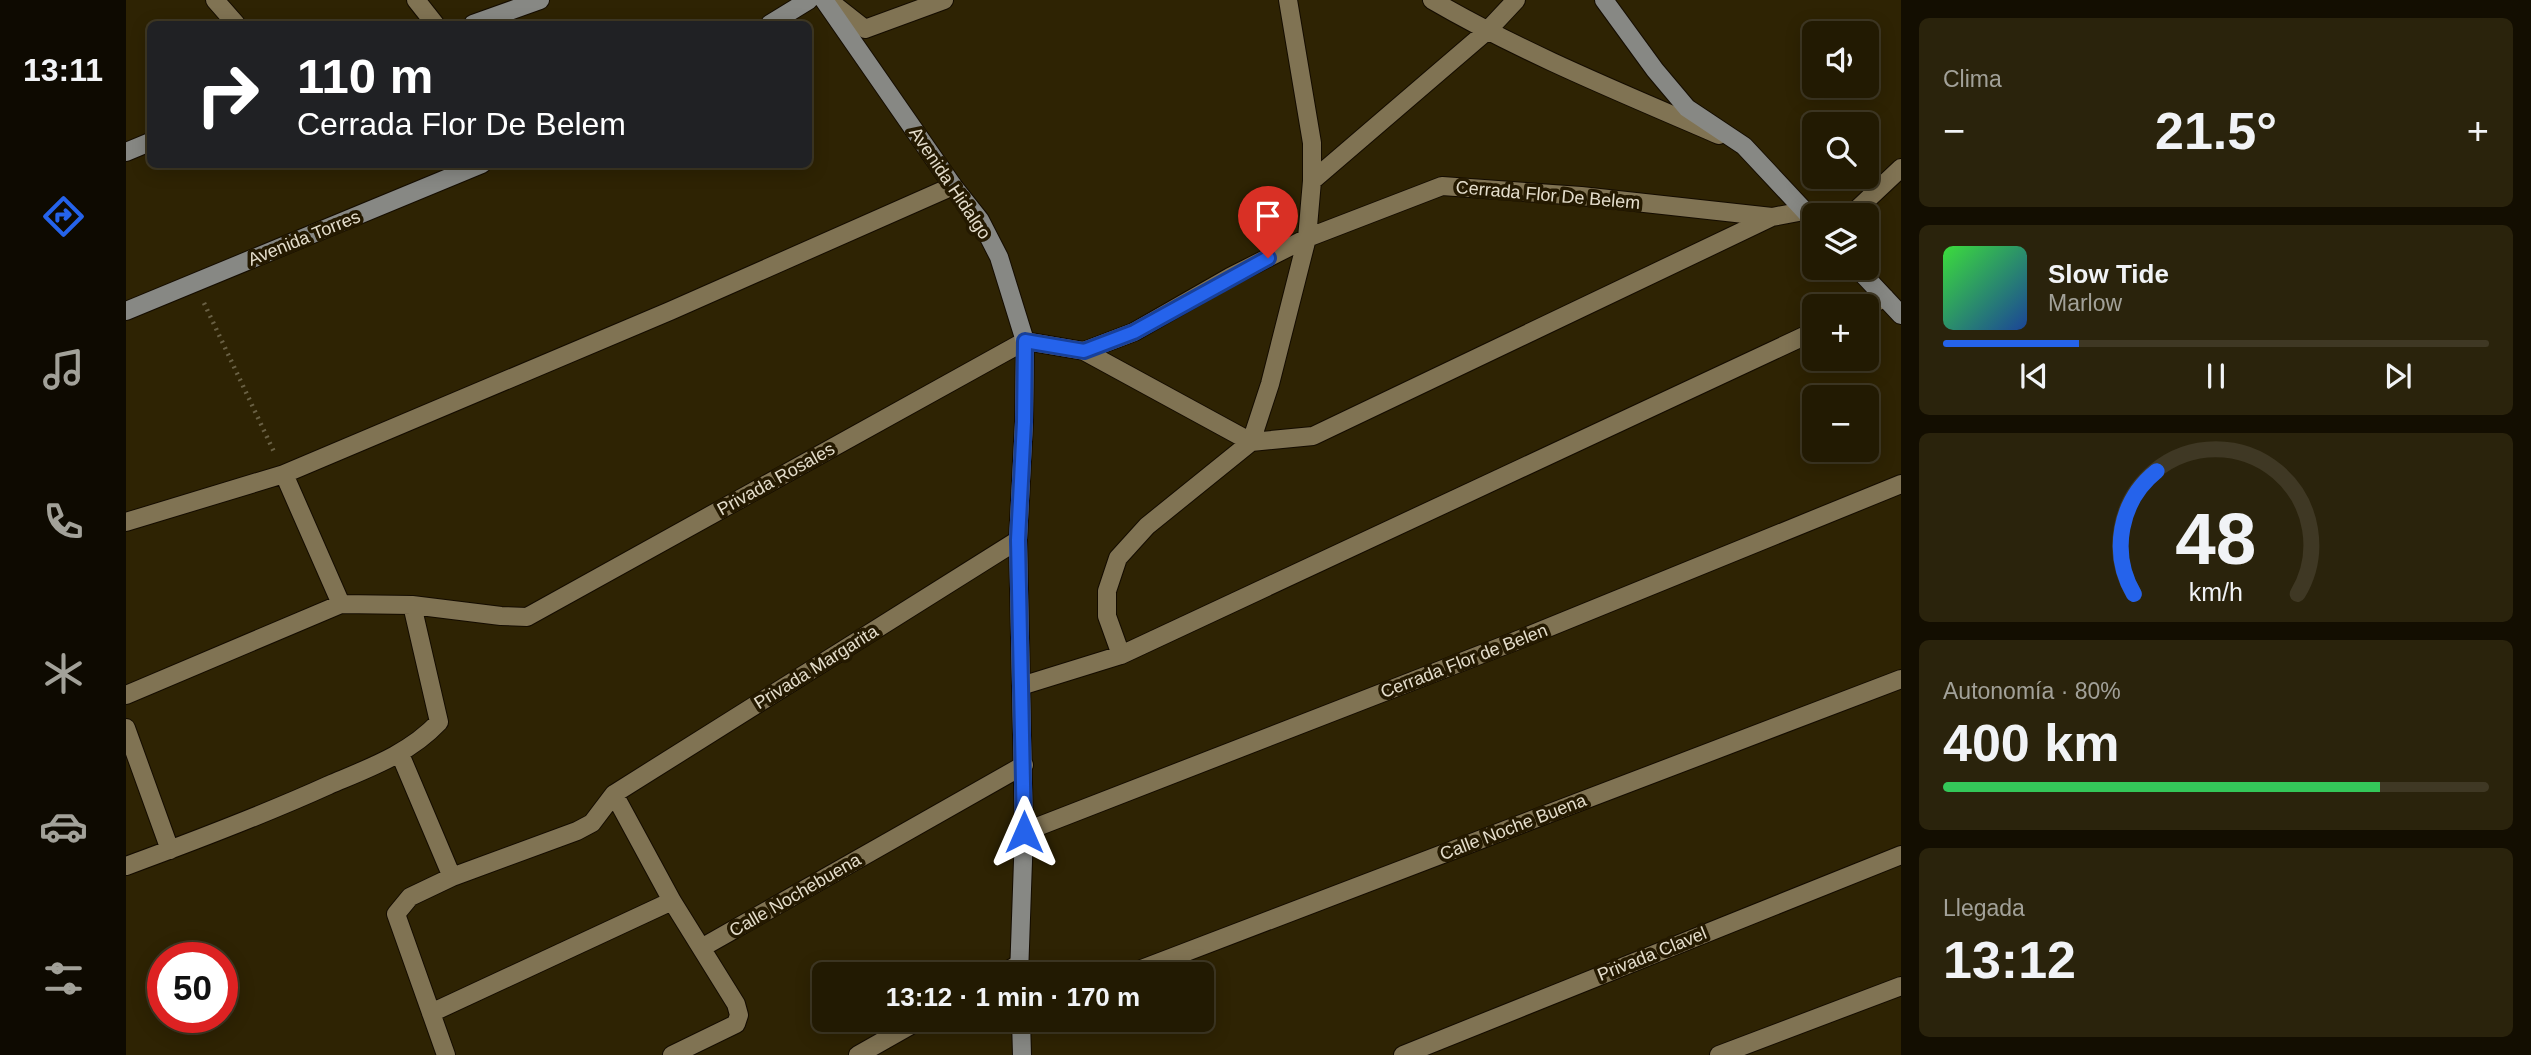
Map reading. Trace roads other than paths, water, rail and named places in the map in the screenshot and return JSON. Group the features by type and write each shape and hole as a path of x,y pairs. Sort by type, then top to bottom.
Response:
{"main road":[{"path":"481,21 540,0"},
{"path":"775,21 809,0"},
{"name":"Avenida Hidalgo","path":"826,0 953,187 980,220 999,257 1025,341 1018,540 1024,765 1019,962"},
{"path":"1604,0 1655,70 1687,108 1744,146 1802,208"},
{"path":"126,152 147,143"},
{"name":"Avenida Torres","path":"126,311 472,168"},
{"path":"1868,280 1901,316"},
{"path":"1022,1032 1023,1055"}],"street":[{"path":"215,0 233,21"},
{"path":"416,0 433,21"},
{"path":"826,0 865,29 944,0"},
{"path":"1121,655 1107,617 1107,591 1118,558 1147,526 1251,442 1270,384 1307,238 1312,181 1312,143 1288,0"},
{"path":"1432,0 1488,30 1611,88 1744,146"},
{"path":"1312,181 1488,30 1516,0"},
{"path":"1864,203 1901,168"},
{"name":"Cerrada Flor De Belem","path":"1084,351 1134,332 1230,277 1307,238 1442,186 1581,196 1772,217"},
{"path":"126,523 284,474 670,311 953,187"},
{"path":"1025,341 1084,351 1251,442 1313,436 1772,217 1802,216"},
{"path":"1879,301 1885,298"},
{"path":"1021,686 1121,655 1802,337"},
{"name":"Privada Rosales","path":"412,605 501,617 527,617 1025,341"},
{"path":"284,474 341,604"},
{"name":"Cerrada Flor de Belen","path":"1024,832 1518,640 1901,484"},
{"name":"Privada Margarita","path":"614,794 1018,540"},
{"path":"126,695 341,604 412,605 439,722 425,737 400,754 297,800 126,866"},
{"name":"Calle Noche Buena","path":"1160,962 1901,679"},
{"path":"126,728 170,850"},
{"path":"400,754 452,877"},
{"name":"Calle Nochebuena","path":"703,947 1024,765"},
{"path":"446,1055 396,914 410,897 452,877 592,823 614,794 672,901 736,1004 739,1015 736,1024 672,1055"},
{"name":"Privada Clavel","path":"1403,1055 1901,855"},
{"path":"431,1013 672,901"},
{"path":"1719,1055 1901,986"},
{"path":"858,1055 899,1032"}]}
